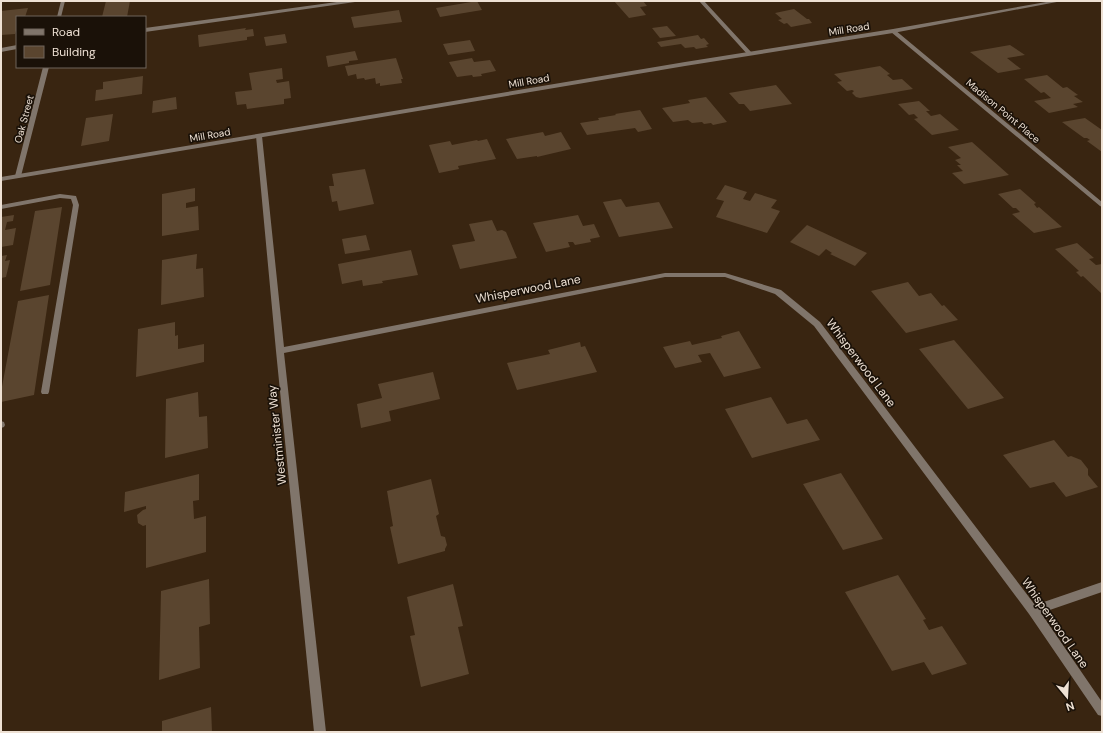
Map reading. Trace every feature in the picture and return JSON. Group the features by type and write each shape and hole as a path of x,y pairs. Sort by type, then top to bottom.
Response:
{"street":[{"path":"59,16 63,1"},
{"path":"146,30 355,1"},
{"path":"701,1 750,54"},
{"name":"Mill Road","path":"1,179 893,31 1060,1"},
{"name":"Madison Point Place","path":"893,31 1102,205"},
{"path":"1,50 16,47"},
{"name":"Oak Street","path":"18,176 46,68"},
{"name":"Westminister Way","path":"259,136 320,732"},
{"path":"1,207 60,196 74,197 76,205 44,392"},
{"name":"Whisperwood Lane","path":"280,351 665,275 725,275 778,292 817,324 1033,611 1102,711"},
{"path":"1033,611 1102,588"}],"building":[{"path":"106,1 130,1 127,16 102,16"},
{"path":"477,1 482,10 440,17 436,8"},
{"path":"614,1 643,1 647,6 640,7 646,15 629,18"},
{"path":"28,8 25,16 16,16 15,34 1,35 1,11"},
{"path":"794,9 809,19 812,23 791,27 787,23 784,24 778,20 782,19 775,13"},
{"path":"399,10 402,22 354,28 351,17"},
{"path":"667,26 676,36 660,38 652,28"},
{"path":"246,28 245,30 253,29 254,36 247,37 247,40 199,47 198,35"},
{"path":"285,34 287,43 266,46 264,37"},
{"path":"698,35 701,39 704,38 709,44 706,45 708,47 696,49 694,47 685,48 681,44 661,47 657,42"},
{"path":"470,40 475,51 448,55 443,44"},
{"path":"1010,45 1025,55 1007,58 1021,69 998,73 970,52"},
{"path":"355,51 358,60 328,67 326,56"},
{"path":"396,58 403,79 401,79 402,83 380,86 380,83 376,84 375,78 365,80 364,78 357,79 356,74 348,76 345,66"},
{"path":"472,58 474,62 490,60 496,71 481,74 482,76 473,77 472,75 457,77 449,62"},
{"path":"880,66 890,74 887,75 893,80 902,79 913,89 860,98 856,97 852,93 854,91 847,91 837,82 842,81 834,74"},
{"path":"282,68 283,79 276,80 277,83 289,81 291,98 284,99 284,104 247,109 246,104 237,105 235,92 252,90 249,73"},
{"path":"1047,75 1063,88 1067,87 1078,95 1074,96 1083,102 1073,104 1078,107 1049,113 1034,101 1051,98 1044,92 1041,93 1024,79"},
{"path":"143,76 142,94 95,101 96,90 103,89 103,82"},
{"path":"776,85 792,104 750,111 744,104 739,104 729,93"},
{"path":"176,97 177,109 152,113 153,101"},
{"path":"706,97 727,122 713,125 711,123 704,124 702,122 692,123 688,120 673,122 662,108 690,103 688,100"},
{"path":"919,101 930,111 926,111 931,116 940,114 959,130 932,135 914,119 918,118 914,114 909,115 898,104"},
{"path":"640,110 652,129 638,132 635,128 587,135 580,123 599,120 598,118 616,115 615,114"},
{"path":"113,114 109,141 81,146 86,118"},
{"path":"1085,118 1102,130 1102,152 1087,141 1090,140 1084,138 1062,122"},
{"path":"543,132 545,136 561,132 571,149 537,157 517,159 506,139"},
{"path":"487,139 496,159 458,166 459,169 439,173 429,145 450,141 452,145"},
{"path":"972,142 1009,175 964,184 952,173 963,171 957,165 961,165 955,160 961,158 948,147"},
{"path":"365,169 374,204 339,211 337,201 332,202 329,186 334,186 332,174"},
{"path":"725,185 747,192 743,199 750,201 755,193 777,200 771,208 780,211 767,233 716,217 724,201 716,199"},
{"path":"195,188 195,201 186,203 186,208 198,206 199,230 162,236 162,194"},
{"path":"1020,189 1036,203 1034,204 1037,208 1039,207 1062,227 1034,233 1012,214 1020,212 1016,208 1013,208 998,194"},
{"path":"621,199 626,207 659,202 673,228 619,237 603,202"},
{"path":"62,207 50,285 20,291 35,211"},
{"path":"14,215 13,221 7,222 5,230 16,228 13,245 1,247 1,217"},
{"path":"578,215 583,226 594,224 600,237 590,239 591,242 575,245 573,242 568,242 570,247 546,252 533,223"},
{"path":"492,220 497,231 502,230 506,232 517,258 460,269 452,245 475,241 469,224"},
{"path":"807,225 867,253 855,266 830,254 832,253 826,249 819,256 790,242"},
{"path":"366,235 370,250 345,254 342,239"},
{"path":"1077,243 1094,258 1089,259 1096,265 1102,264 1102,294 1083,276 1081,277 1076,272 1079,271 1055,249"},
{"path":"411,250 418,275 363,286 362,280 342,284 338,264"},
{"path":"197,254 196,269 203,268 204,297 161,305 162,260"},
{"path":"7,255 5,261 10,260 6,277 1,278 1,256"},
{"path":"908,282 919,296 931,293 942,306 944,305 958,320 906,333 871,291"},
{"path":"49,295 34,395 1,402 1,392 18,301"},
{"path":"175,322 175,336 178,335 178,349 204,344 204,362 136,377 138,329"},
{"path":"739,331 761,368 724,377 710,353 698,355 702,362 675,368 663,347 690,341 692,345 722,338 721,336"},
{"path":"954,340 1004,398 968,409 919,349"},
{"path":"580,342 581,347 585,346 597,372 517,390 507,363 550,354 548,350"},
{"path":"433,372 440,399 389,411 391,421 361,428 357,404 382,398 378,384"},
{"path":"198,392 199,417 207,416 208,448 165,458 166,399"},
{"path":"771,397 787,424 807,419 820,440 752,458 725,409"},
{"path":"1054,440 1068,457 1071,456 1081,460 1088,469 1088,475 1098,487 1066,497 1054,482 1030,488 1003,455"},
{"path":"841,473 883,539 843,550 803,484"},
{"path":"199,474 199,500 193,501 194,519 206,516 206,552 146,568 146,525 143,526 138,523 137,515 146,509 146,506 124,512 125,492"},
{"path":"431,479 439,514 436,516 441,536 445,537 447,545 445,551 398,564 390,527 393,526 387,491"},
{"path":"898,575 926,619 923,620 929,630 942,626 967,664 932,675 924,662 892,671 845,592"},
{"path":"209,579 210,624 199,627 200,668 159,680 161,591"},
{"path":"453,584 463,626 458,627 469,674 421,687 410,636 415,635 407,597"},
{"path":"211,707 212,732 162,732 162,721"}]}
